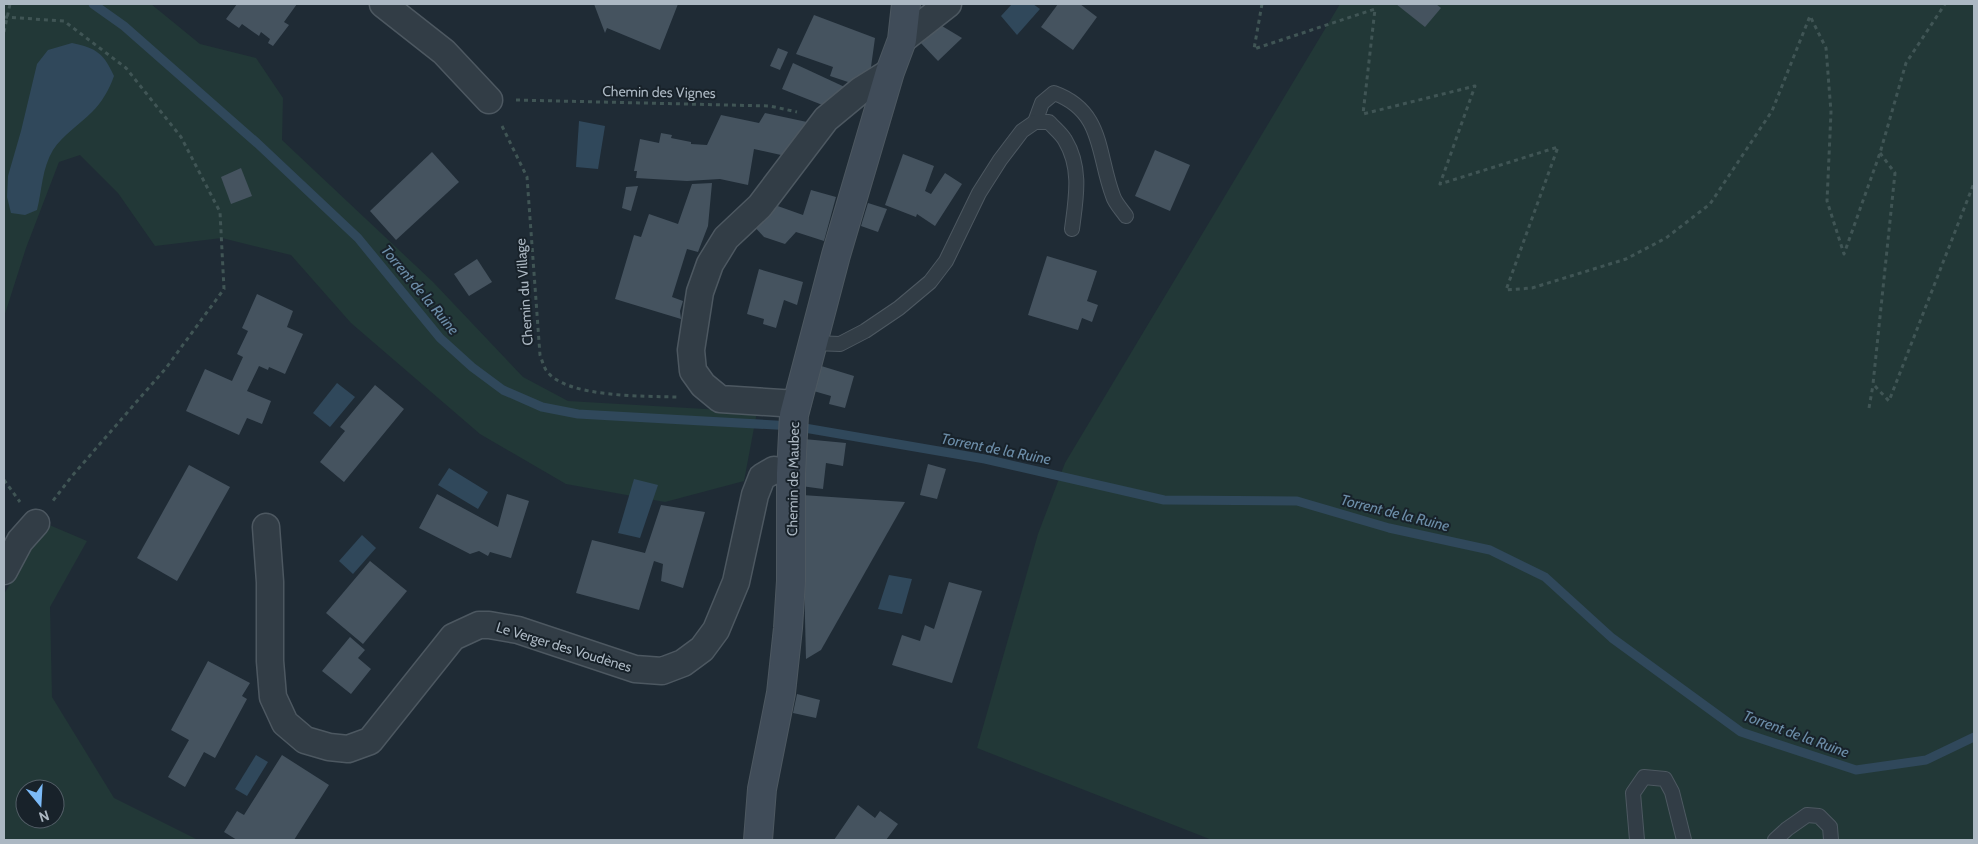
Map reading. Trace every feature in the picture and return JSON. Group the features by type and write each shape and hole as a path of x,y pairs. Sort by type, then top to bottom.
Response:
{"street":[{"path":"383,4 444,52 489,100"},
{"name":"Chemin de Maubec","path":"758,840 762,789 781,693 788,628 791,581 791,473 794,415 836,255 890,72 902,40 906,4"},
{"path":"902,40 948,4"},
{"path":"797,404 720,399 702,385 693,371 691,350 700,292 710,264 726,238 760,206 826,119 861,90 890,72"},
{"name":"Le Verger des Voudènes","path":"266,527 270,582 270,661 273,697 285,723 305,740 329,747 348,749 370,741 453,637 479,625 518,630 635,669 662,671 683,663 702,649 716,630 736,582 762,477 774,470 791,473"},
{"path":"4,571 20,541 36,523"}],"lane":[{"path":"1035,122 1042,103 1054,93 1068,98 1084,112 1097,137 1113,198 1126,216"},
{"path":"813,343 840,344 865,331 930,282 946,261 979,193 1000,160 1022,131 1035,122 1049,122 1064,139 1074,160 1078,189 1072,229"},
{"path":"1636,840 1633,792 1644,777 1665,779 1672,792 1684,840"},
{"path":"1775,840 1786,829 1807,815 1819,816 1830,827 1831,840"}],"path":[{"path":"4,32 10,4"},
{"path":"1262,4 1254,49 1375,9 1363,114 1475,86 1440,184 1558,147 1506,290 1532,288 1626,259 1666,238 1710,204 1772,111 1810,16 1826,48 1831,112 1827,202 1844,254 1880,153 1906,63 1945,4"},
{"path":"6,17 64,21 126,68 181,137 220,212 224,288 166,368 72,476 36,523"},
{"name":"Chemin des Vignes","path":"489,100 770,106 826,119"},
{"name":"Chemin du Village","path":"489,100 527,177 540,355 546,370 558,380 582,390 616,395 720,399"},
{"path":"1869,408 1895,173 1880,153"},
{"path":"1873,384 1889,401 1974,183"}],"green space":[{"path":"4,4 151,4 200,44 256,58 283,98 282,140 433,282 523,377 568,401 757,412 744,481 665,502 566,484 480,434 351,323 291,255 222,238 155,246 118,193 80,155 59,162 26,248 4,317"},
{"path":"1340,4 1974,4 1974,840 1212,840 977,748 1038,534 1065,463"},
{"path":"47,524 87,541 50,607 52,697 114,798 198,840 4,840 4,594"}],"water":[{"path":"1012,4 1033,4 1040,9 1017,35 1001,16"},
{"path":"72,43 88,47 99,53 107,62 114,76 99,104 53,150 44,172 37,210 25,215 11,213 7,197 8,176 37,64 48,50"},
{"path":"579,121 605,126 598,169 576,167"},
{"path":"337,383 355,397 330,427 313,413"},
{"path":"449,468 488,492 478,509 438,485"},
{"path":"634,479 658,485 640,538 618,533"},
{"path":"362,535 376,548 353,574 339,561"},
{"path":"889,575 912,579 902,614 878,609"},
{"path":"256,755 268,762 247,796 235,789"}],"building":[{"path":"237,4 297,4 284,22 289,25 273,46 268,43 270,39 261,32 259,36 242,24 239,28 226,19"},
{"path":"594,4 678,4 660,50 607,28 605,33"},
{"path":"1058,4 1080,4 1097,17 1073,50 1041,27"},
{"path":"1396,4 1436,4 1441,8 1425,27"},
{"path":"814,15 875,38 871,67 854,84 830,76 833,67 796,54"},
{"path":"937,23 962,38 938,61 919,41"},
{"path":"778,48 788,52 780,70 770,66"},
{"path":"793,63 849,89 830,108 782,89"},
{"path":"765,113 807,122 809,127 790,157 754,149 748,185 720,179 687,181 636,178 637,171 634,171 640,139 659,143 661,133 672,135 671,138 691,142 691,144 707,145 721,115 759,123"},
{"path":"1155,150 1190,165 1170,211 1135,196"},
{"path":"432,152 459,182 396,240 370,211"},
{"path":"903,154 934,166 925,191 931,194 945,173 962,184 935,226 917,214 916,217 885,205"},
{"path":"241,168 252,196 231,204 221,177"},
{"path":"712,183 708,226 698,252 687,249 672,297 683,301 680,311 681,319 615,299 634,235 641,237 649,214 678,224 692,184"},
{"path":"638,186 631,211 622,208 626,187"},
{"path":"811,190 836,197 824,241 796,232 785,244 764,237 752,224 772,204 803,215"},
{"path":"868,203 887,209 878,232 861,226"},
{"path":"1047,256 1097,271 1087,301 1098,305 1092,322 1082,318 1078,330 1028,315"},
{"path":"477,259 492,282 469,296 454,274"},
{"path":"759,269 803,282 797,305 784,300 776,328 763,324 764,319 747,314"},
{"path":"257,294 293,311 287,327 303,334 285,374 269,367 268,370 259,366 247,391 271,401 262,424 247,418 239,435 186,411 205,369 232,381 243,357 237,354 248,331 242,328"},
{"path":"818,365 854,376 845,408 829,404 831,396 810,390"},
{"path":"375,385 404,409 344,482 320,462 345,431 340,427"},
{"path":"804,439 846,443 843,466 826,463 823,489 801,486"},
{"path":"928,464 946,469 937,499 920,495"},
{"path":"189,465 230,487 177,581 137,558"},
{"path":"437,494 498,527 507,494 529,501 511,558 490,552 488,556 479,551 470,554 419,528"},
{"path":"802,495 905,502 821,650 806,659"},
{"path":"661,505 705,512 683,588 661,581 663,564 654,561 639,610 576,593 592,540 645,553"},
{"path":"370,561 407,591 363,644 326,613"},
{"path":"949,582 982,591 952,683 892,665 902,635 920,641 925,625 934,629"},
{"path":"350,637 365,650 358,658 371,669 351,694 322,671"},
{"path":"208,661 250,683 242,696 247,699 215,758 204,752 185,787 168,777 189,740 171,730"},
{"path":"797,694 820,700 816,718 793,713"},
{"path":"282,755 329,785 294,840 237,840 224,832 237,811 244,815"},
{"path":"858,805 875,818 880,811 898,824 886,840 834,840"}],"waterway":[{"name":"Torrent de la Ruine","path":"93,4 124,26 257,143 358,238 440,338 472,367 503,390 542,407 578,414 793,426 985,459 1164,500 1297,501 1389,528 1490,550 1545,577 1612,638 1741,732 1856,770 1926,760 1974,737"}]}
